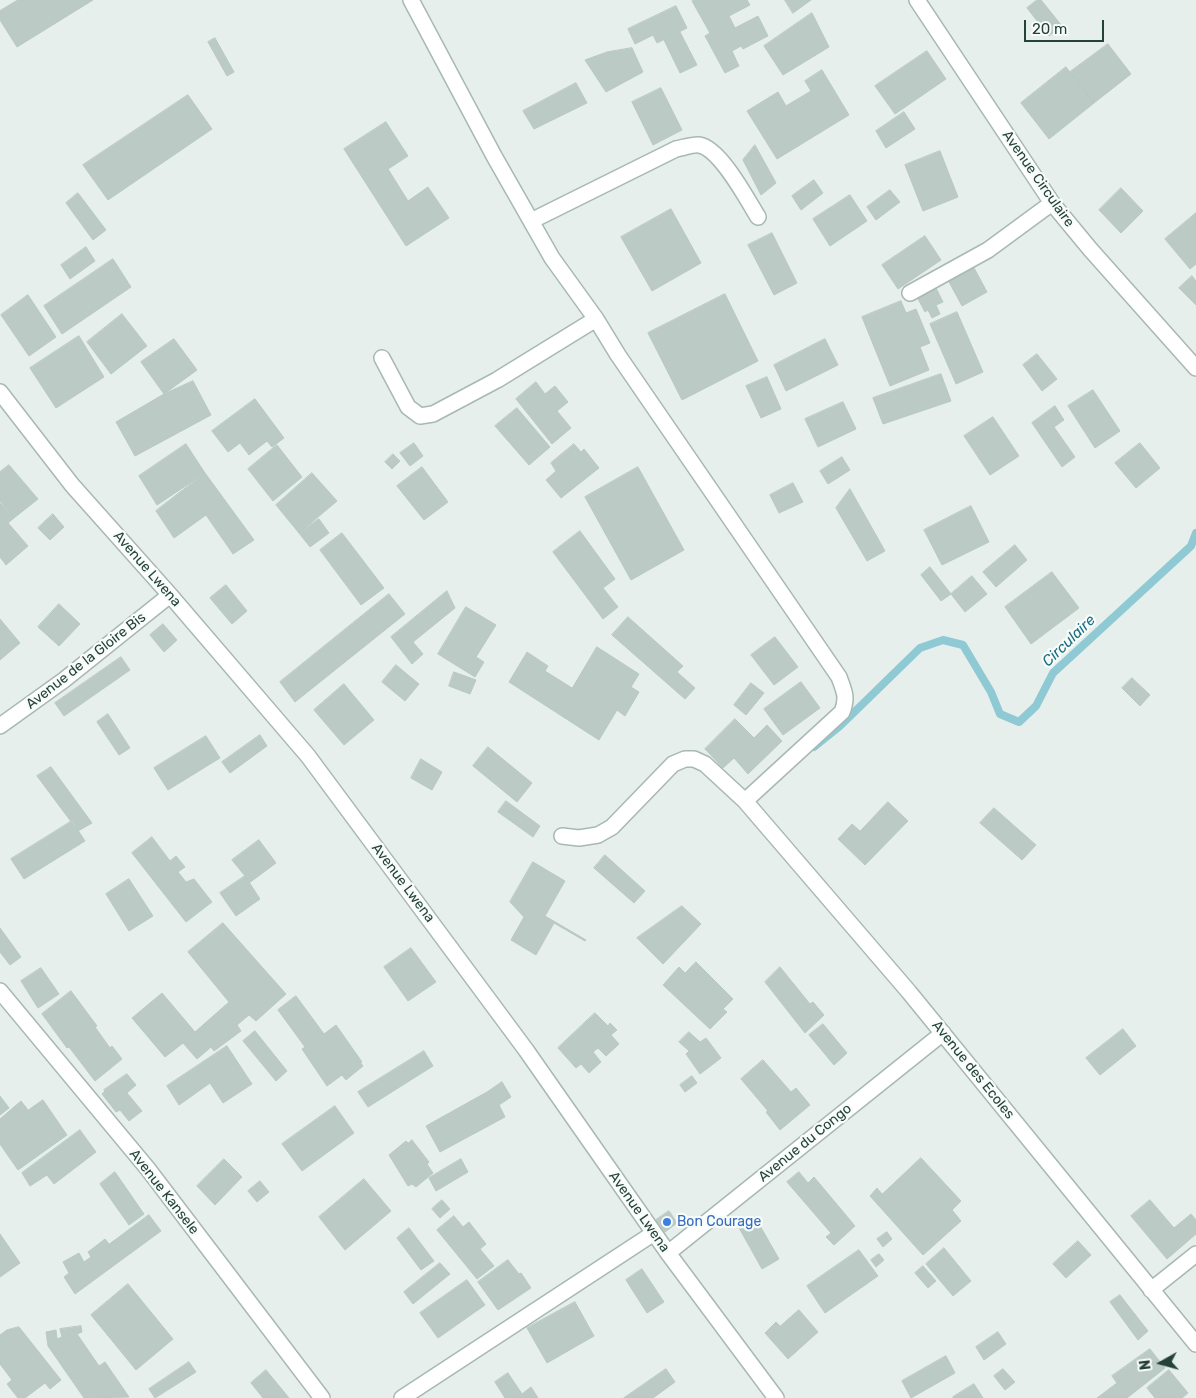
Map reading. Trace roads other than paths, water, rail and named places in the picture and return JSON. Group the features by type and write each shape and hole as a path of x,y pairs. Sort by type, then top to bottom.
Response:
{"street":[{"path":"411,0 494,156 552,258 596,319 618,355 839,678 846,703 842,712 744,800"},
{"name":"Avenue Circulaire","path":"917,0 1052,203 1090,249 1196,368"},
{"path":"531,221 676,149 699,144 711,151 729,170 758,217"},
{"path":"910,293 988,250 1052,203"},
{"path":"382,358 408,408 420,416 433,414 497,380 596,319"},
{"name":"Avenue Lwena","path":"0,392 72,484 308,756 526,1050 654,1234 776,1398"},
{"name":"Avenue de la Gloire Bis","path":"0,726 64,680 170,595"},
{"name":"Avenue des Ecoles","path":"562,836 579,838 598,835 612,827 673,764 685,759 694,759 705,764 744,800 943,1033 1196,1344"},
{"name":"Avenue Kansele","path":"0,991 148,1169 322,1398"},
{"name":"Avenue du Congo","path":"668,1253 943,1033"},
{"path":"402,1398 654,1234"},
{"path":"1151,1290 1196,1254"}],"waterway":[{"name":"Circulaire","path":"814,747 840,726 920,648 943,640 963,645 991,692 1000,714 1019,722 1036,706 1053,673 1191,546 1196,533"}],"place":[{"name":"Bon Courage","path":"667,1222"}]}
